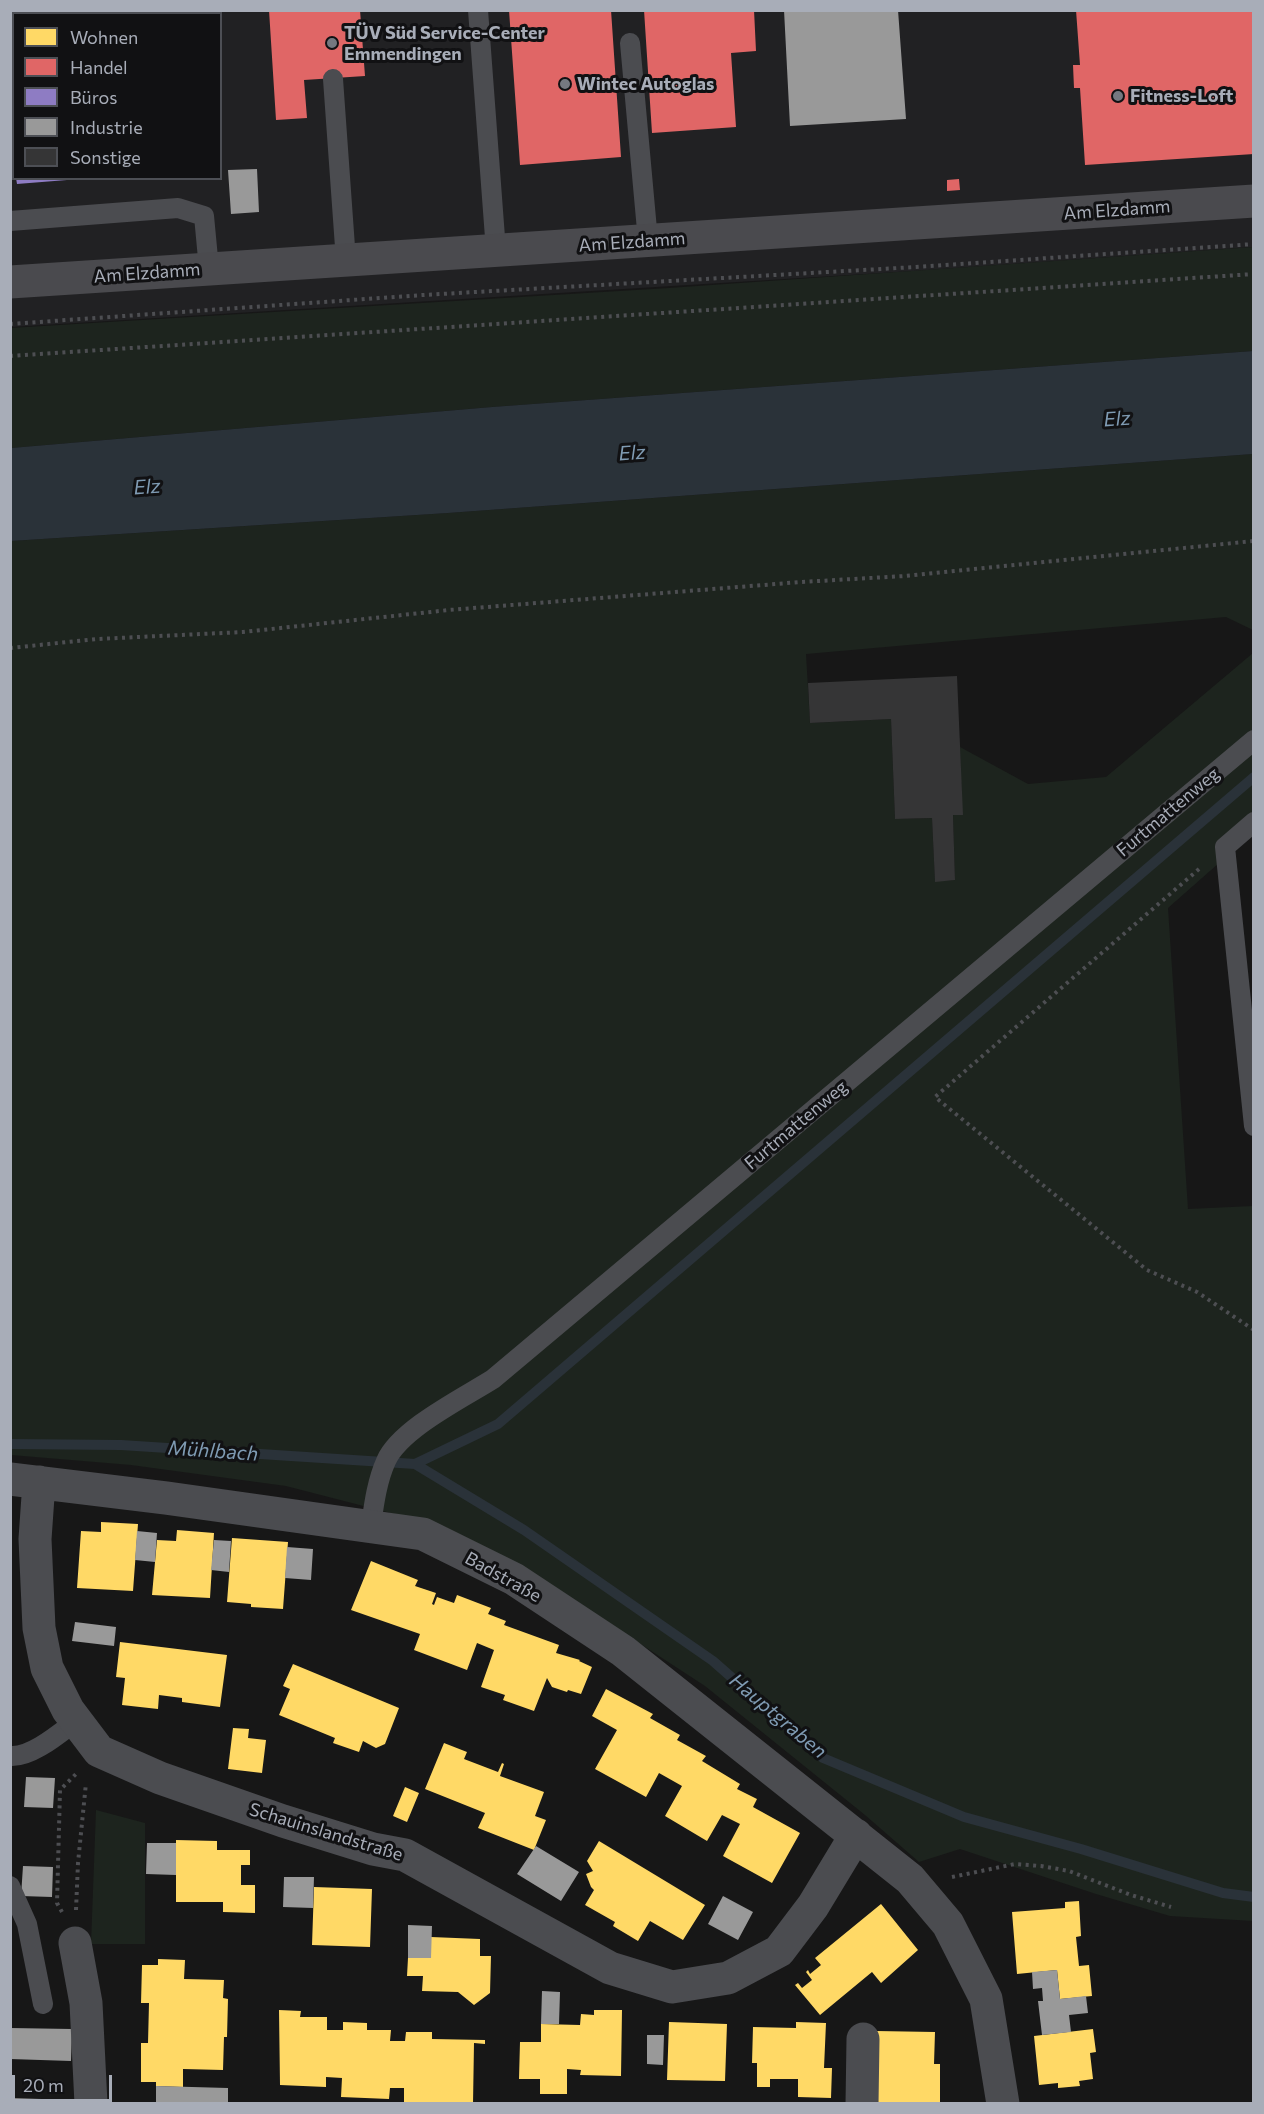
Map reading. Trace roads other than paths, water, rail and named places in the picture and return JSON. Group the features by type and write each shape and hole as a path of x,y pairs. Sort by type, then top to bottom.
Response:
{"street":[{"name":"Am Elzdamm","path":"10,282 1254,201"},
{"name":"Badstraße","path":"25,1480 373,1512 514,1579 623,1651 910,1880 948,1924 986,1999 1003,2103"},
{"name":"Schauinslandstraße","path":"25,1480 35,1539 39,1628 47,1668 68,1710 99,1751 160,1778 373,1849 405,1855 610,1968 672,1987 728,1978 778,1950 813,1905 856,1835"},
{"path":"75,1943 86,2003 91,2103"},
{"path":"862,2039 862,2103"}],"lane":[{"path":"478,10 496,251"},
{"path":"630,43 648,241"},
{"path":"333,79 346,261"},
{"path":"10,221 178,208 204,216 209,269"},
{"name":"Furtmattenweg","path":"373,1512 386,1461 397,1444 424,1422 493,1379 1254,740"},
{"path":"1254,822 1225,847 1254,1126"},
{"path":"10,1756 17,1757 44,1744 76,1721"},
{"path":"10,1886 27,1924 43,2004"}],"water":[{"name":"Elz","path":"1253,351 1253,454 448,513 11,541 11,448 492,407"}],"waterway":[{"path":"415,1464 498,1424 1254,777"},
{"name":"Hauptgraben","path":"10,1444 121,1445 415,1464 524,1530 713,1661 823,1758 964,1817 1081,1849 1223,1893 1254,1897"}],"place":[{"name":"TÜV Süd Service-Center Emmendingen","path":"332,43"},
{"name":"Wintec Autoglas","path":"565,84"},
{"name":"Fitness-Loft","path":"1118,96"}],"water label":[{"name":"Mühlbach","path":"213,1451"}]}
